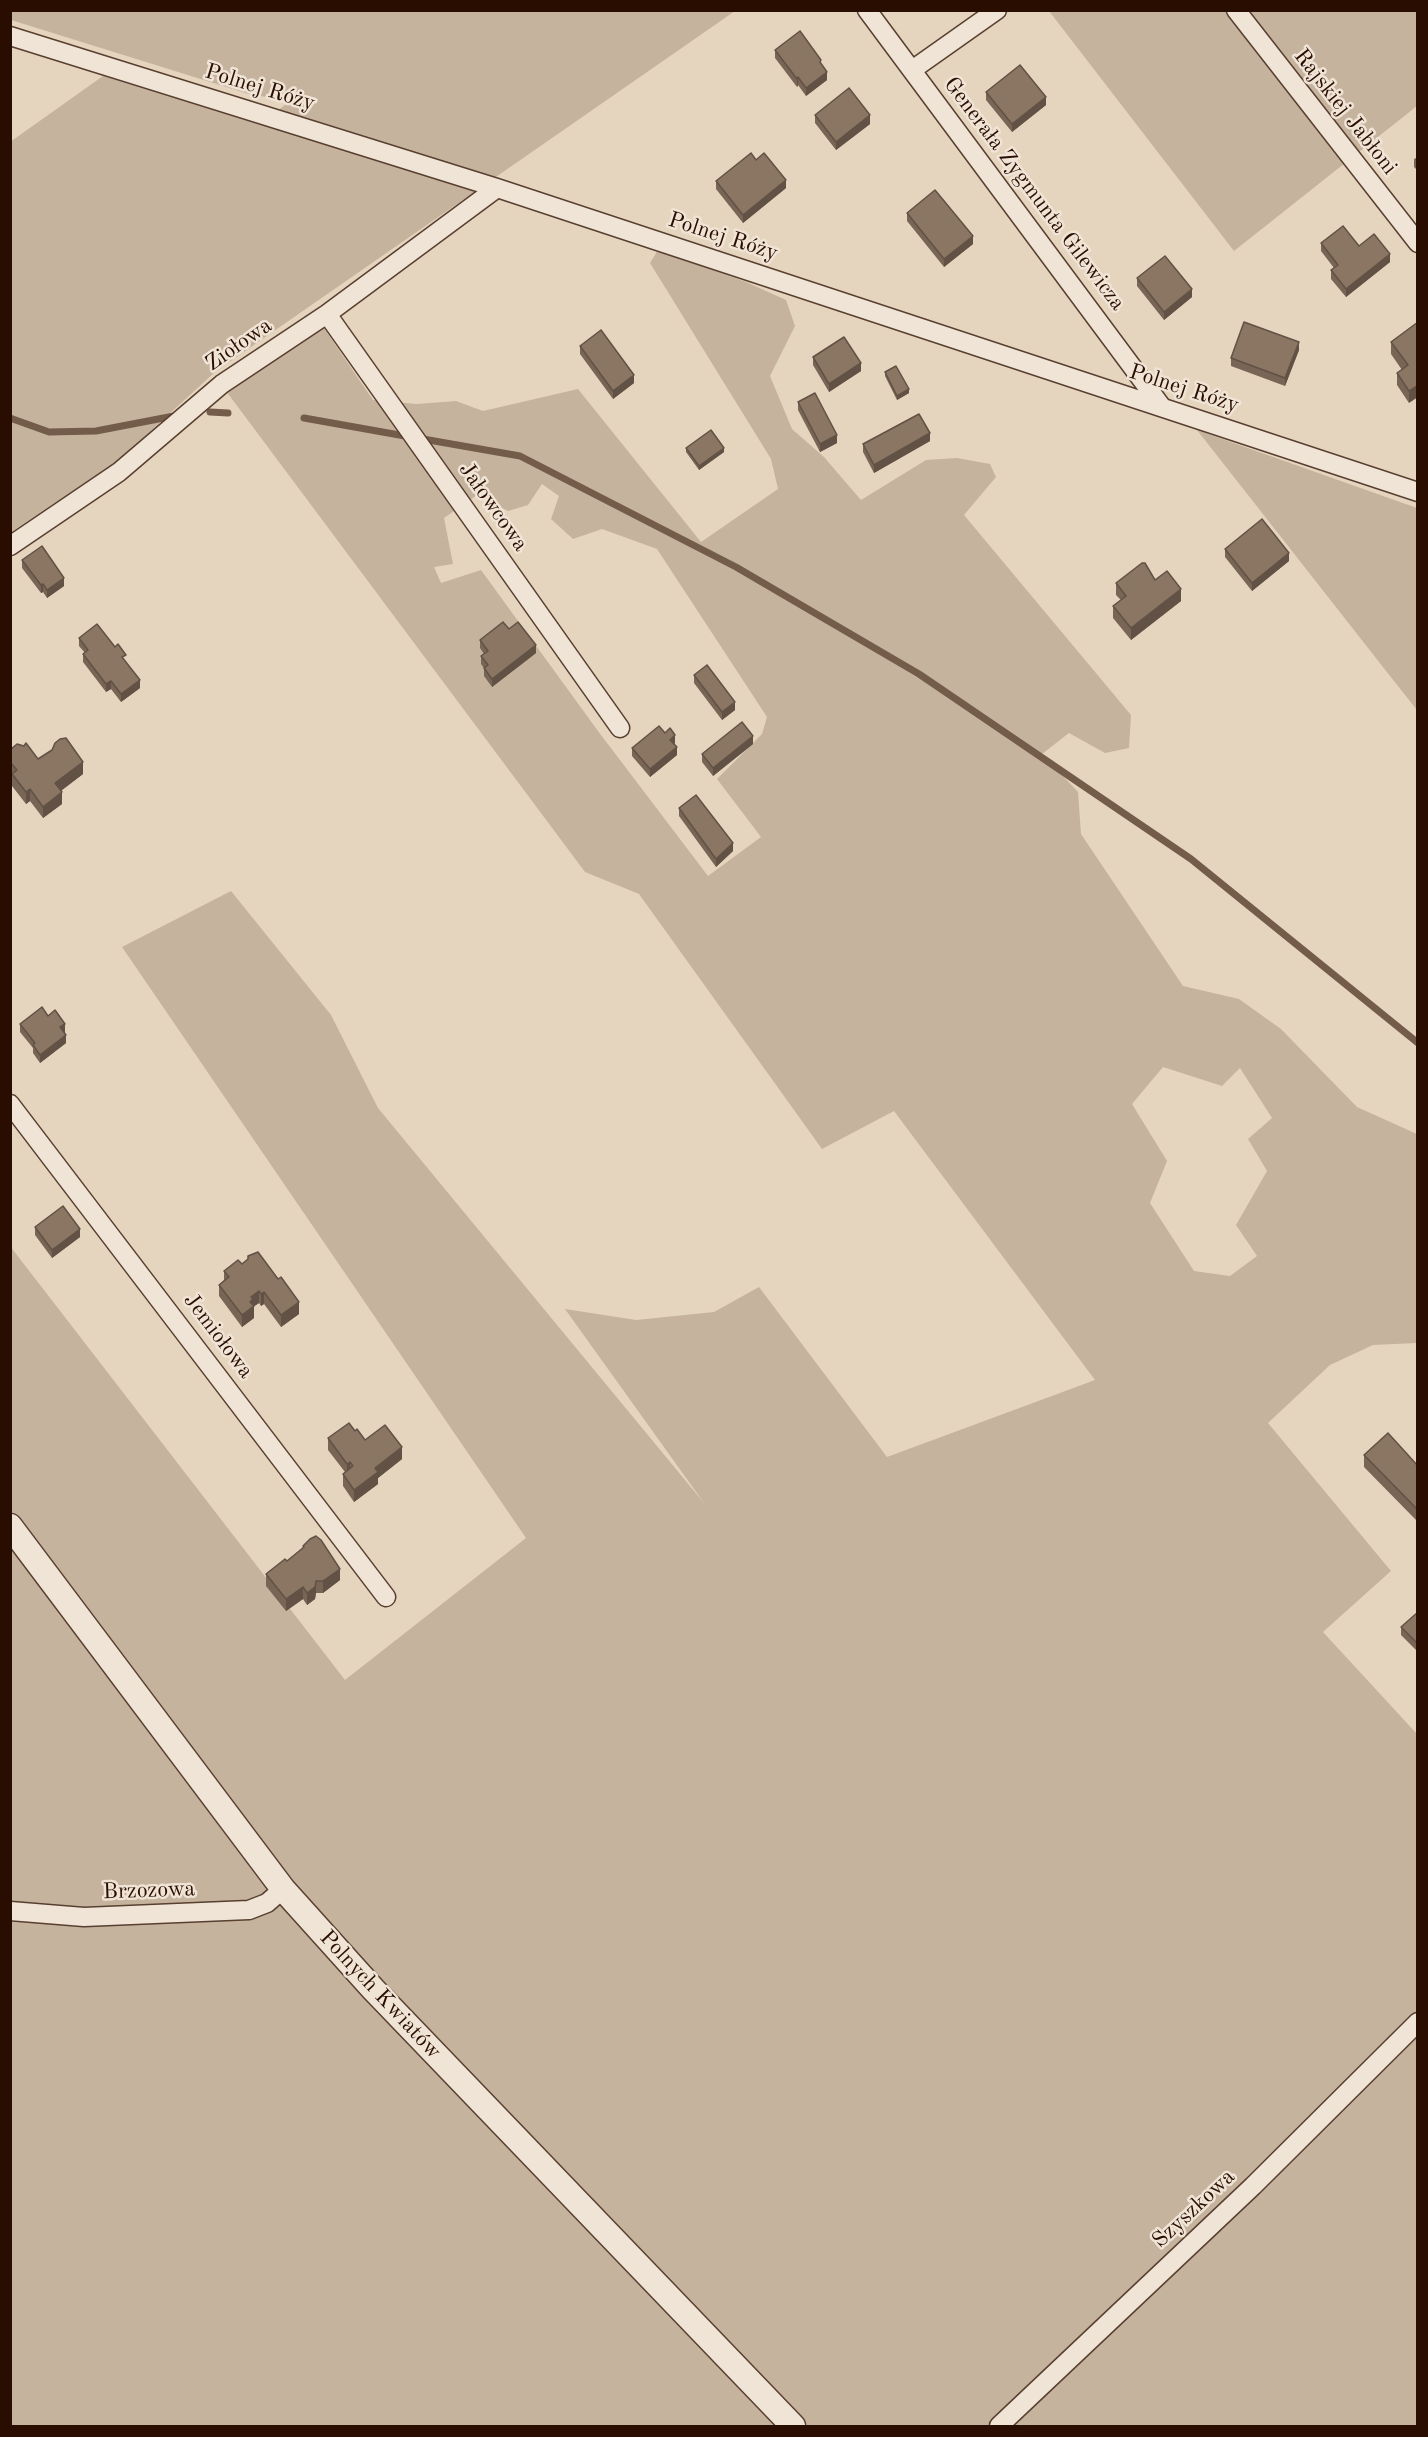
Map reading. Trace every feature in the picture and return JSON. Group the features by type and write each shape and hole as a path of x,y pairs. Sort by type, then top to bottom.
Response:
{"street":[{"name":"Generała Zygmunta Gilewicza","path":"867,10 1162,407"},
{"path":"912,70 997,10"},
{"name":"Rajskiej Jabłoni","path":"1236,10 1418,243"},
{"name":"Polnej Róży","path":"10,36 497,188 1418,492"},
{"name":"Ziołowa","path":"10,546 119,472 222,384 327,314 497,188"},
{"name":"Jałowcowa","path":"327,314 620,728"},
{"name":"Jemiołowa","path":"10,1104 386,1597"},
{"name":"Polnych Kwiatów","path":"10,1526 283,1889 373,1989 793,2427"},
{"name":"Brzozowa","path":"10,1911 84,1917 249,1910 267,1903 283,1889"},
{"name":"Szyszkowa","path":"999,2427 1253,2186 1418,2022"}],"shaded area":[{"path":"11,11 735,11 215,372 119,460 11,532 10,142 103,76 260,125 291,100 252,95 11,20"},
{"path":"1049,11 1417,11 1417,106 1234,251"},
{"path":"658,250 746,282 786,300 795,326 770,376 792,429 824,457 861,500 926,460 957,458 990,464 996,477 964,515 1131,715 1129,748 1105,753 1069,733 1042,754 1078,792 1081,834 1183,986 1239,999 1281,1029 1357,1107 1417,1134 1417,1343 1373,1345 1330,1365 1268,1423 1391,1571 1323,1632 1417,1734 1417,2426 11,2426 10,1246 345,1680 526,1538 122,947 231,891 331,1015 378,1108 704,1503 565,1309 636,1320 714,1312 759,1287 887,1457 1095,1380 894,1111 822,1149 639,894 585,872 226,391 324,328 373,400 417,404 456,401 483,411 578,389 701,542 778,489 771,459 650,263","holes":["542,484 559,496 551,519 573,539 602,529 657,549 767,717 762,734 717,779 761,837 708,876 598,731 481,570 441,583 434,567 453,564 444,518 477,495 508,511 528,505","1163,1067 1222,1086 1240,1068 1272,1118 1248,1139 1267,1171 1236,1225 1257,1256 1230,1276 1194,1271 1150,1203 1167,1161 1132,1104"]},
{"path":"1197,430 1417,508 1417,710 1390,676"}],"building":[{"path":"800,31 827,72 806,88 775,50"},
{"path":"1020,65 1046,97 1012,124 986,92"},
{"path":"849,88 870,115 836,142 815,115"},
{"path":"751,153 756,160 764,153 786,180 743,215 716,181"},
{"path":"935,190 973,236 944,259 907,213"},
{"path":"1343,226 1359,246 1374,234 1390,254 1346,289 1331,270 1338,265 1321,243"},
{"path":"1165,256 1192,289 1164,312 1137,278"},
{"path":"1244,322 1299,342 1285,378 1231,358"},
{"path":"1418,322 1418,385 1409,391 1397,373 1408,365 1391,342"},
{"path":"601,330 634,375 613,391 580,346"},
{"path":"844,337 861,363 829,384 813,357"},
{"path":"896,366 909,389 897,396 885,372"},
{"path":"815,393 837,435 820,444 798,402"},
{"path":"919,414 930,433 874,465 863,444"},
{"path":"711,430 724,448 699,466 686,448"},
{"path":"1262,519 1289,553 1252,583 1225,549"},
{"path":"42,546 64,578 47,590 22,560"},
{"path":"1145,563 1155,580 1167,571 1181,589 1131,628 1113,606 1126,596 1116,583"},
{"path":"503,622 509,629 518,622 536,645 492,679 484,668 488,665 481,656 488,651 480,640"},
{"path":"97,624 115,647 118,644 126,655 122,657 140,680 121,694 111,681 106,684 83,654 88,650 79,638"},
{"path":"707,665 735,702 722,712 694,675"},
{"path":"742,722 753,736 713,768 702,754"},
{"path":"659,726 665,733 670,728 675,735 670,740 677,747 650,769 632,748"},
{"path":"66,738 83,762 55,783 62,792 43,807 30,789 26,792 12,774 17,770 10,762 11,749 17,744 24,746 26,743 38,759 52,750 60,739"},
{"path":"696,795 733,843 716,859 679,808"},
{"path":"42,1007 48,1016 55,1010 65,1024 60,1027 66,1035 40,1055 33,1045 35,1043 20,1024"},
{"path":"63,1206 80,1229 52,1250 35,1227"},
{"path":"258,1252 278,1279 281,1277 299,1302 281,1315 264,1292 261,1294 259,1291 251,1297 253,1299 250,1302 254,1306 242,1315 219,1285 229,1277 224,1271 238,1260 242,1264 248,1256"},
{"path":"349,1423 365,1440 385,1425 402,1447 375,1468 378,1472 354,1490 343,1474 353,1466 350,1462 347,1464 328,1438"},
{"path":"1388,1433 1418,1466 1418,1507 1416,1508 1364,1455"},
{"path":"316,1536 340,1569 323,1581 316,1581 315,1587 307,1593 303,1587 286,1599 266,1574 285,1559 287,1561"},
{"path":"1418,1612 1418,1644 1401,1627"}],"waterway":[{"path":"210,412 228,413"},
{"path":"10,418 49,432 96,431 174,416"},
{"path":"304,418 405,436"},
{"path":"423,439 520,456 736,567 919,674 1191,859 1418,1043"}]}
